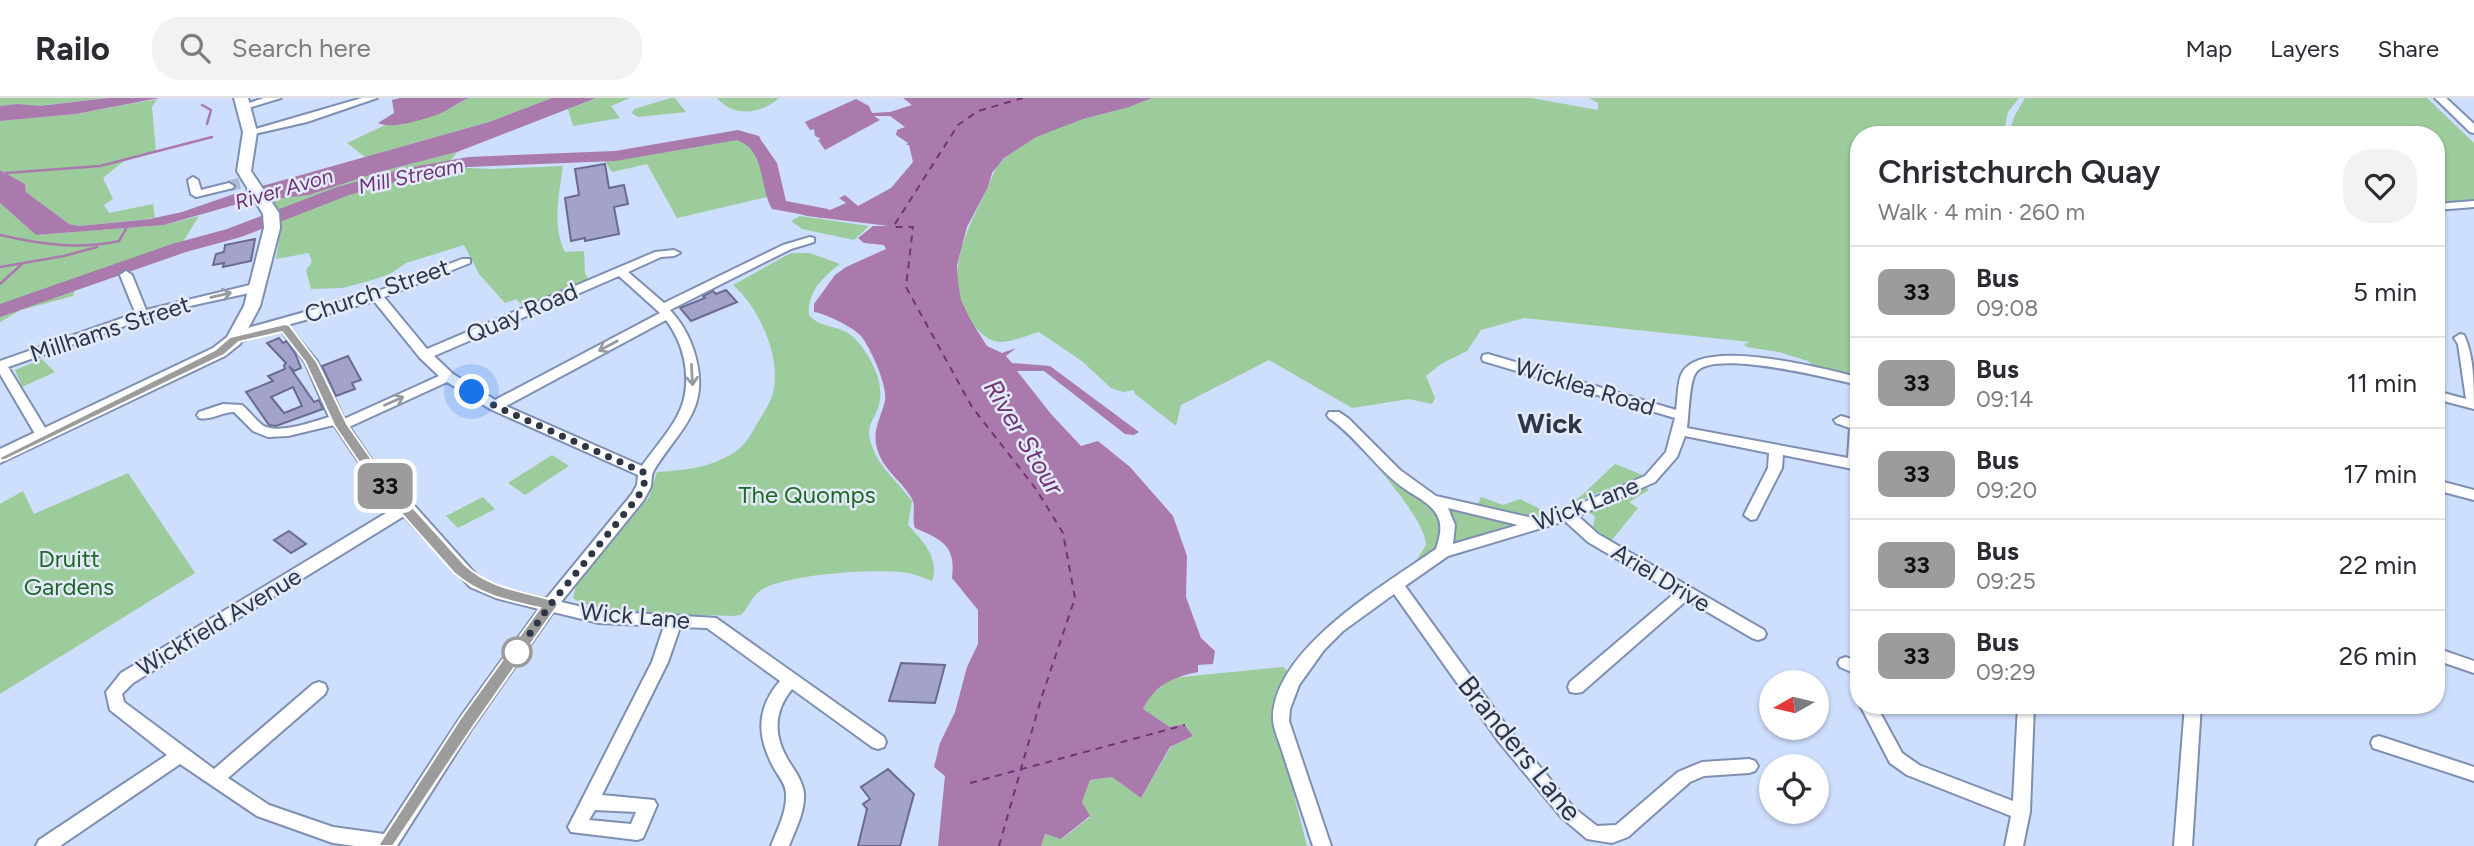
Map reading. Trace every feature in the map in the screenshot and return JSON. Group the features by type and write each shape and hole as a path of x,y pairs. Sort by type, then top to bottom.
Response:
{"street":[{"path":"0,457 219,352 234,340 258,287 268,214 243,184 250,132 243,102 276,98"},
{"path":"250,132 303,120 372,98"},
{"path":"2440,98 2474,130"},
{"path":"193,180 196,194 243,184"},
{"path":"2445,206 2474,204"},
{"path":"495,406 787,247 810,240"},
{"name":"Quay Road","path":"425,355 659,254 674,253"},
{"name":"Church Street","path":"234,340 377,296 466,261"},
{"path":"388,844 466,723 550,605 638,497 644,485 645,473 690,404 694,379 689,347 678,324 620,271"},
{"path":"127,275 141,318"},
{"name":"Millhams Street","path":"43,436 1,365 141,318 258,287"},
{"path":"377,296 425,355 448,377 495,406 645,473"},
{"name":"Wick Lane","path":"287,324 311,362 339,422 374,474 475,583 501,594 599,617 710,622 878,743"},
{"path":"2445,397 2474,405 2464,344 2460,338"},
{"name":"Wicklea Road","path":"1488,358 1682,416"},
{"name":"Wick Lane","path":"1322,846 1281,721 1282,702 1321,642 1353,614 1443,552 1568,515 1650,479 1672,454 1680,431 1688,374 1697,364 1713,359 1776,362 1850,379"},
{"path":"204,415 223,408 237,408 262,431 298,430 339,422 448,377"},
{"path":"1334,415 1348,423 1403,481 1433,500 1540,524"},
{"path":"1841,420 1850,423"},
{"path":"1680,431 1850,463"},
{"path":"1751,515 1775,468 1776,450"},
{"path":"2445,487 2474,495"},
{"path":"1433,500 1448,525 1443,552"},
{"name":"Wickfield Avenue","path":"388,844 333,835 263,811 180,755 116,705 114,691 127,678 407,507"},
{"name":"Ariel Drive","path":"1568,515 1593,538 1758,634"},
{"name":"Branders Lane","path":"1392,586 1404,592 1506,737 1568,813 1593,833 1617,840 1622,831 1684,777 1702,769 1749,766"},
{"path":"1576,687 1685,593"},
{"path":"590,802 660,662 674,621"},
{"path":"2445,657 2474,667"},
{"path":"780,846 795,804 794,788 774,752 767,731 775,701 790,680"},
{"path":"214,779 319,689"},
{"path":"1873,714 1896,758 1913,770 2021,812"},
{"path":"2014,846 2021,812 2026,714"},
{"path":"2183,846 2192,714"},
{"path":"2379,743 2474,775"},
{"path":"45,846 180,755"}],"green space":[{"path":"0,98 108,98 29,107 17,104 0,106"},
{"path":"469,98 552,98 489,122 365,157 347,143 383,126 440,113"},
{"path":"596,98 630,98 611,106 620,118 573,126 568,109"},
{"path":"675,98 686,112 638,117 632,113 634,109"},
{"path":"717,98 779,98 764,108 739,111 731,109"},
{"path":"1152,98 1531,98 1598,110 1598,103 1589,98 2019,98 2008,112 2005,126 1850,126 1850,373 1814,366 1808,361 1779,352 1747,347 1744,344 1750,342 1524,318 1481,330 1467,351 1441,364 1426,376 1435,398 1432,404 1409,399 1352,408 1269,360 1181,405 1176,426 1135,394 1134,390 1123,392 1111,388 1083,362 1039,332 1003,342 987,338 973,324 963,307 958,290 957,272 965,238 1001,161 1021,146 1056,128"},
{"path":"2025,98 2427,98 2474,143 2474,201 2445,202 2445,126 2012,126"},
{"path":"157,99 152,107 156,152 124,161 103,178 113,199 104,205 109,213 153,204 155,218 79,226 69,224 26,192 25,184 0,170 0,121 76,114"},
{"path":"745,139 761,159 780,194 677,218 647,164 612,172 605,161 719,140"},
{"path":"457,152 446,167 492,169 563,166 558,210 561,242 565,252 584,251 585,273 590,282 523,306 516,299 505,303 479,274 464,245 406,263 390,274 342,288 311,289 306,270 312,262 309,253 276,259 279,220 266,200 309,195 379,172"},
{"path":"0,203 36,235 164,225 199,216 179,248 76,286 73,296 21,310 0,322"},
{"path":"800,216 869,226 854,240 802,229 791,221"},
{"name":"The Quomps","path":"791,253 810,253 840,264 813,292 809,315 820,323 853,336 873,366 879,383 880,400 869,429 871,443 886,470 912,501 908,525 932,557 932,581 909,573 887,571 808,576 761,590 741,615 732,616 627,612 588,605 573,598 576,585 649,497 657,472 688,469 717,462 735,452 751,434 773,393 774,364 766,334 759,320 733,285"},
{"path":"42,359 55,372 22,387 15,370"},
{"path":"1358,445 1414,488 1437,512 1441,520 1441,536 1433,550 1426,555 1417,559 1426,545 1418,522"},
{"path":"552,455 569,466 525,495 508,483"},
{"path":"1615,464 1643,475 1566,506 1581,496"},
{"name":"Druitt Gardens","path":"128,473 195,573 0,694 0,504 23,491 34,514"},
{"path":"1646,487 1649,490 1629,502 1638,508 1611,541 1593,527 1595,516 1588,512"},
{"path":"483,497 495,509 458,528 446,516"},
{"path":"1481,497 1503,505 1520,499 1550,514 1522,516 1476,508"},
{"path":"1446,507 1509,523 1509,525 1451,544"},
{"path":"1283,667 1290,673 1272,709 1307,846 1041,846 1045,834 1062,839 1090,817 1082,802 1090,780 1112,777 1141,798 1171,747 1193,736 1184,724 1170,727 1143,709 1150,696 1172,678"}],"water":[{"path":"108,98 159,98 76,114 0,121 0,106 39,106"},
{"path":"469,98 439,114 417,121 399,125 378,123 394,113 392,100"},
{"name":"River Avon","path":"552,98 596,98 457,152 379,172 309,195 241,203 164,225 36,235 0,203 0,170 25,184 26,192 69,224 79,226 150,219 489,122"},
{"name":"River Stour","path":"903,98 1152,98 1036,137 1004,158 992,173 988,187 967,227 957,265 961,300 987,346 1002,353 1016,348 1006,356 1012,363 1050,366 1139,432 1134,435 1125,434 1044,371 1017,371 1081,446 1098,441 1130,467 1173,516 1187,556 1186,597 1201,638 1215,651 1213,664 1198,665 1198,672 1166,683 1153,694 1143,709 1170,727 1184,724 1193,736 1170,747 1141,798 1112,777 1090,780 1082,802 1090,816 1061,839 1045,834 1041,846 938,846 945,776 934,767 940,743 955,712 967,667 978,644 978,610 952,578 952,558 945,545 915,528 911,497 880,456 876,435 885,394 878,367 869,349 861,336 852,329 814,312 814,304 835,275 846,267 886,249 884,245 864,243 858,238 873,226 889,226 807,216 797,213 808,212 793,209 830,210 846,203 839,198 845,195 858,206 891,188 913,162 909,145 906,145 908,143 896,135 897,130 905,127 890,116 874,116 880,120 825,150 818,140 821,139 815,136 814,129 810,130 805,122 856,99 869,106 872,113 890,112 912,105"}],"building":[{"path":"605,164 609,188 624,185 628,204 614,207 619,234 571,241 565,198 579,195 575,169"},
{"path":"255,239 251,261 223,267 224,263 213,265 216,254 224,252 225,245"},
{"path":"726,290 737,302 691,321 680,308 705,298 703,296 713,291 716,294"},
{"path":"279,338 283,343 286,341 301,368 294,371 289,366 314,402 319,400 323,409 276,426 269,425 246,392 273,381 268,376 285,369 286,363 267,343","holes":["293,387 302,406 284,413 271,397"]},
{"path":"348,356 361,380 352,383 355,389 336,396 322,366"},
{"path":"289,531 306,544 291,553 274,540"},
{"path":"901,663 945,665 935,703 889,701"},
{"path":"888,769 914,794 900,846 858,846 867,809 863,804 870,799 861,787"}],"waterway":[{"path":"202,105 211,110 207,124"},
{"name":"Mill Stream","path":"0,311 179,248 234,233 343,191 407,173 468,162 615,156 738,135 753,140 768,163 778,205 822,213"},
{"path":"6,173 100,166 212,137"},
{"path":"0,235 44,243 89,245 119,241 126,229"},
{"path":"0,267 64,256 97,247"},
{"path":"0,284 22,264"}],"ferry route":[{"path":"1021,769 1075,598 1063,533 1036,489 972,407 906,287 913,227 893,227 958,125 978,111 1023,98"},
{"path":"1021,769 1185,725"},
{"path":"970,783 1021,769"},
{"path":"999,846 1021,769"}],"tunnel":[{"path":"229,186 240,183"}],"bus line":[{"name":"33","path":"0,457 219,352 234,340 285,328 311,362 341,425 374,474 407,507 460,569 475,583 501,594 550,605 466,723 387,846"}],"district":[{"name":"Wick","path":"1550,423"}],"route":[{"path":"472,392 495,406 645,473 644,485 638,497 550,605 517,652"}]}
